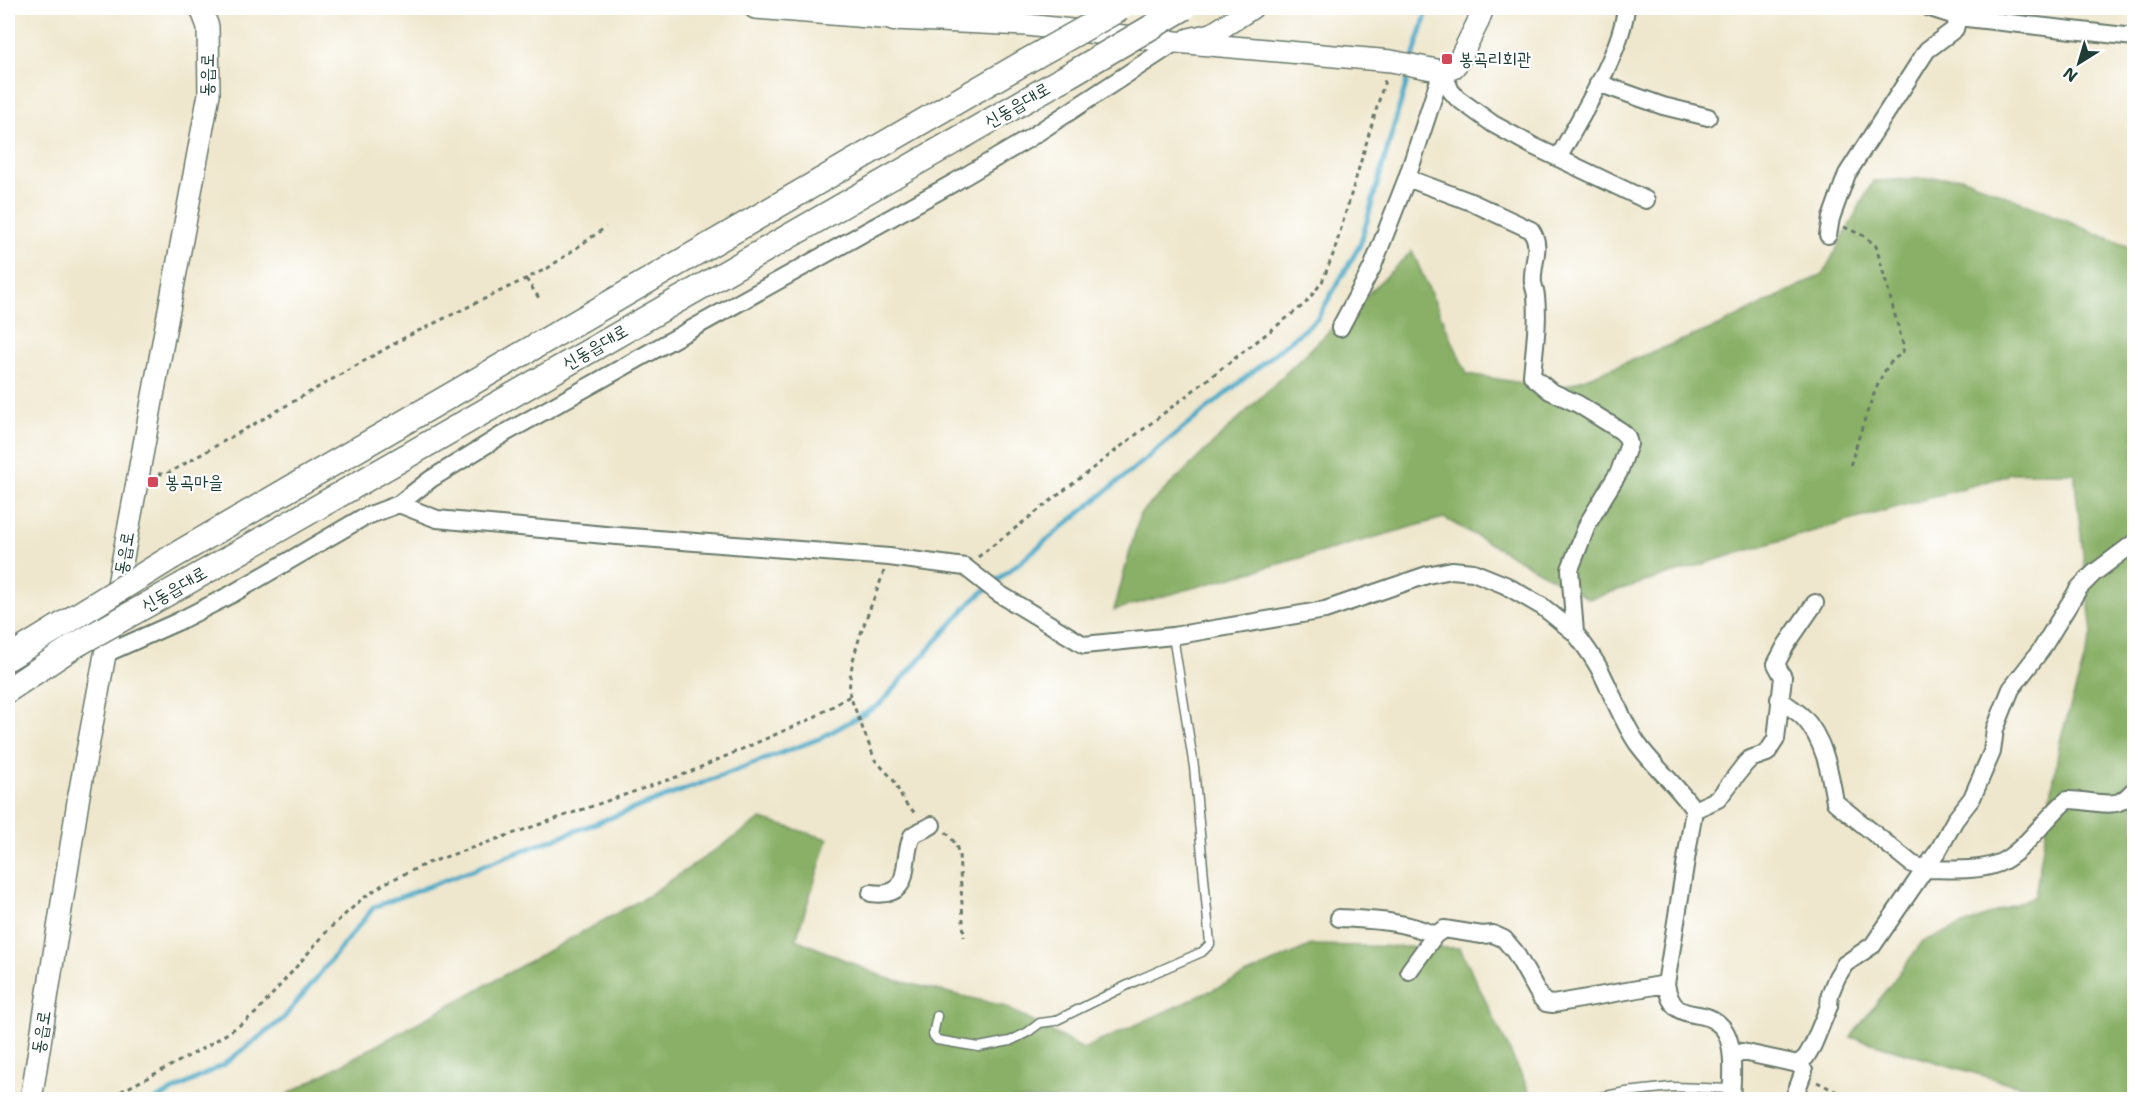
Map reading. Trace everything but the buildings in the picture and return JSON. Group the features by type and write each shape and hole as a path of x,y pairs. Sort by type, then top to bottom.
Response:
{"main road":[{"name":"신동읍대로","path":"8,658 172,557 1121,8"},
{"name":"신동읍대로","path":"8,690 74,646 1184,8"}],"street":[{"name":"동읍로","path":"31,1100 79,795 209,94 208,27 201,8"},
{"path":"755,8 894,13 1395,62 1437,69 1453,68 1458,62 1483,8"},
{"path":"105,654 177,622 232,594 362,518 399,504 431,479 507,432 1028,139 1176,42 1212,34 1252,8"},
{"path":"1559,157 1616,43 1626,8"},
{"path":"1930,8 1958,17 2134,37"},
{"path":"1828,235 1831,218 1848,174 1927,50 1954,29 1958,17"},
{"path":"1437,69 1451,91 1469,109 1506,132 1646,200"},
{"path":"1340,328 1372,268 1407,178 1437,69"},
{"path":"1598,83 1663,106 1708,117"},
{"path":"1407,178 1472,202 1530,230 1536,238 1537,245 1533,282 1536,295 1537,326 1532,376 1550,390 1587,410 1627,437 1629,444 1619,472 1588,523 1570,569 1575,633"},
{"path":"399,504 437,519 605,536 889,557 969,571 998,593 1083,645 1173,636 1325,610 1427,575 1452,570 1473,572 1505,585 1543,607 1575,633 1602,674 1635,740 1649,759 1684,795 1694,810 1666,984 1670,1000 1676,1008 1707,1018 1722,1026 1727,1034 1732,1058 1731,1094"},
{"path":"1793,1100 1801,1068 1829,1006 1830,994 1845,964 1873,945 1938,851 1955,820 1972,798 1992,752 1995,729 2011,689 2041,650 2079,588 2094,573 2134,543"},
{"path":"1694,810 1718,799 1745,764 1750,759 1767,753 1776,739 1783,677 1776,664 1786,645 1815,603"},
{"path":"1779,699 1801,716 1816,734 1832,781 1835,802 1912,864 1924,869 1976,867 1999,863 2017,852 2067,800 2080,799 2108,804 2120,801 2134,790"},
{"path":"871,893 883,895 895,891 903,877 912,836 915,832 925,830 932,825"},
{"path":"1339,918 1390,921 1423,929 1435,935"},
{"path":"1409,971 1435,935 1444,929 1482,935 1493,934 1504,939 1520,960 1540,998 1546,1003 1553,1004 1666,984"},
{"path":"1732,1058 1742,1052 1801,1068"}],"lane":[{"path":"937,1017 933,1035 937,1040 979,1047 1010,1041 1040,1023 1055,1021 1138,980 1202,952 1210,944 1194,767 1173,636"},
{"path":"1585,1100 1626,1092 1672,1087 1731,1094"}],"path":[{"path":"969,571 1305,304 1322,282 1334,252 1395,62"},
{"path":"1831,218 1837,224 1864,236 1876,246 1904,348 1902,354 1893,359 1883,374 1868,408 1849,469"},
{"path":"179,467 406,337 548,268 606,227"},
{"path":"526,279 539,298"},
{"path":"863,727 850,696 849,687 854,657 889,557"},
{"path":"105,1100 245,1022 269,999 329,929 362,899 385,883 428,863 685,774 811,719 850,696"},
{"path":"1801,1068 1816,1081 1859,1100"}],"green space":[{"path":"1961,177 2134,249 2134,1099 2063,1099 1851,1037 1923,941 2035,896 2060,741 2092,634 2074,473 2009,473 2006,476 1765,545 1589,599 1444,518 1114,610 1140,514 1412,251 1467,374 1558,389 1721,325 1823,274 1873,181"},
{"path":"761,819 828,839 796,939 886,978 1004,1006 1083,1049 1311,945 1460,948 1533,1099 277,1100 646,897"}],"waterway":[{"path":"1412,61 1428,8"},
{"path":"155,1100 223,1065 283,1019 374,907 821,738 879,705 972,601 1317,319 1360,245 1410,70"}],"place":[{"name":"봉곡리회관","path":"1447,59"},
{"name":"봉곡마을","path":"153,482"}]}
